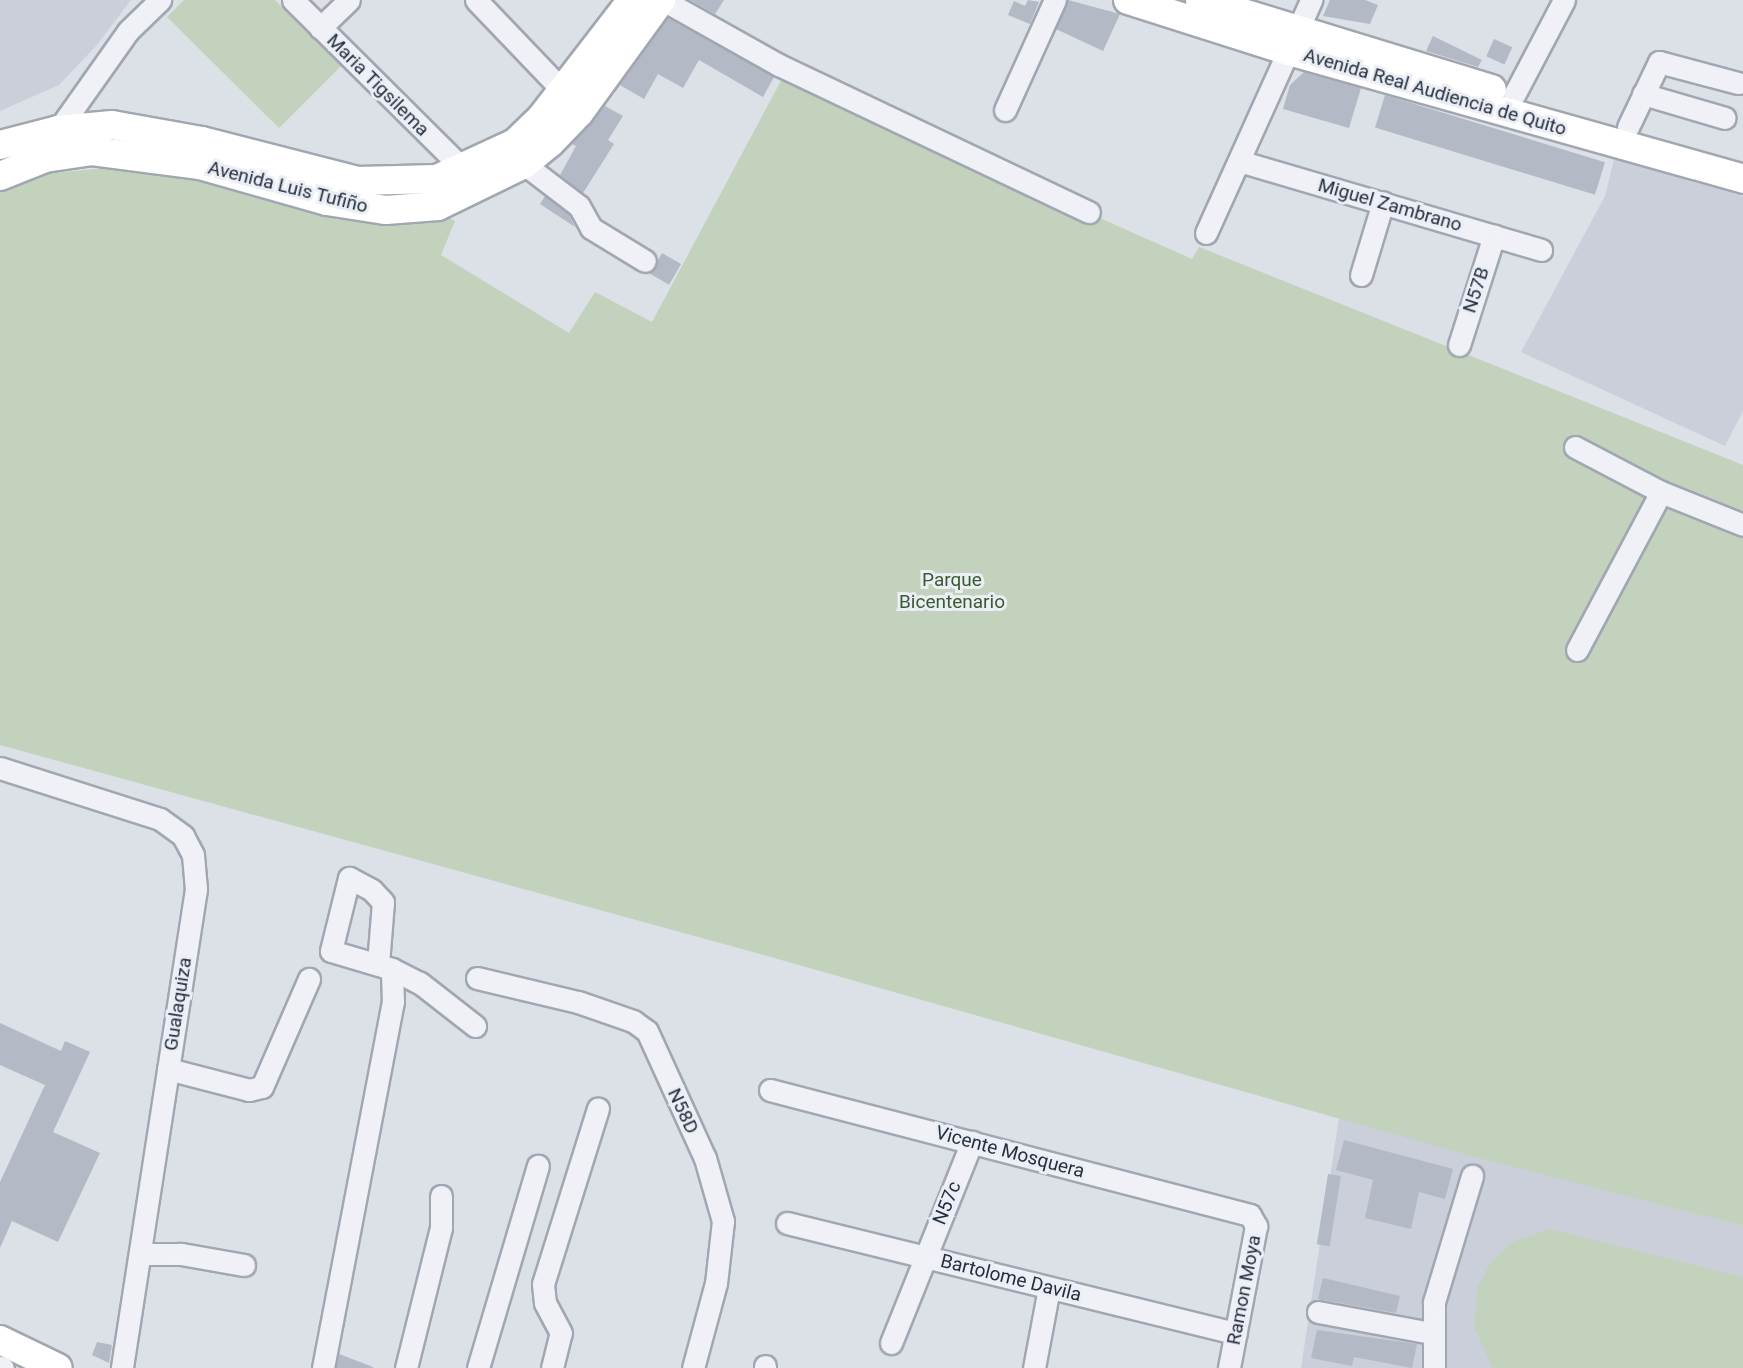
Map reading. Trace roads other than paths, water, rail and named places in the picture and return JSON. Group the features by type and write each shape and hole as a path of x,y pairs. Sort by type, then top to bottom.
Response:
{"main road":[{"name":"Avenida Luis Tufiño","path":"2,142 58,130 112,125 216,158 327,201 386,210 438,206 533,180 579,113 632,0"},
{"name":"Avenida Luis Tufiño","path":"0,176 46,158 92,151 216,158 358,181 437,179 515,143 563,91 662,0"},
{"name":"Avenida Real Audiencia de Quito","path":"1128,0 1514,95 1743,160"},
{"name":"Avenida Real Audiencia de Quito","path":"1200,0 1293,41 1743,179"},
{"path":"0,1340 58,1368"}],"street":[{"path":"58,130 128,31 160,0"},
{"name":"Maria Tigsilema","path":"293,0 463,169"},
{"path":"320,28 349,0"},
{"path":"476,0 563,91"},
{"path":"662,0 779,65 1089,212"},
{"path":"1005,110 1055,0"},
{"path":"1206,233 1311,0"},
{"path":"1514,95 1564,0"},
{"path":"1628,127 1659,62 1738,83"},
{"path":"1643,93 1725,118"},
{"name":"Miguel Zambrano","path":"1239,161 1541,250"},
{"path":"533,180 579,206 591,228 645,261"},
{"path":"1362,275 1383,202"},
{"name":"N57B","path":"1458,345 1494,235"},
{"path":"1575,447 1661,492 1743,525"},
{"path":"1577,650 1661,492"},
{"name":"Gualaquiza","path":"0,768 160,819 189,845 196,889 122,1368"},
{"path":"323,1368 393,1002 385,967 420,983 475,1027"},
{"name":"N58D","path":"477,978 578,1002 633,1021 647,1031 705,1158 723,1221 716,1283 693,1368"},
{"path":"168,1069 249,1090 262,1087 309,979"},
{"name":"Vicente Mosquera","path":"770,1090 1250,1215"},
{"path":"552,1368 561,1333 545,1303 543,1284 598,1108"},
{"name":"N57c","path":"891,1342 972,1142"},
{"path":"478,1368 538,1166"},
{"path":"1434,1368 1431,1333 1434,1301 1472,1176"},
{"path":"406,1368 441,1228 441,1196"},
{"name":"Ramon Moya","path":"1229,1368 1256,1226 1250,1215"},
{"name":"Bartolome Davila","path":"787,1223 1236,1333"},
{"path":"140,1254 181,1254 244,1265"},
{"path":"1034,1368 1049,1288"},
{"path":"1318,1312 1431,1333"},
{"path":"0,1349 40,1368"}],"park label":[{"name":"Parque Bicentenario","path":"952,591"}]}
